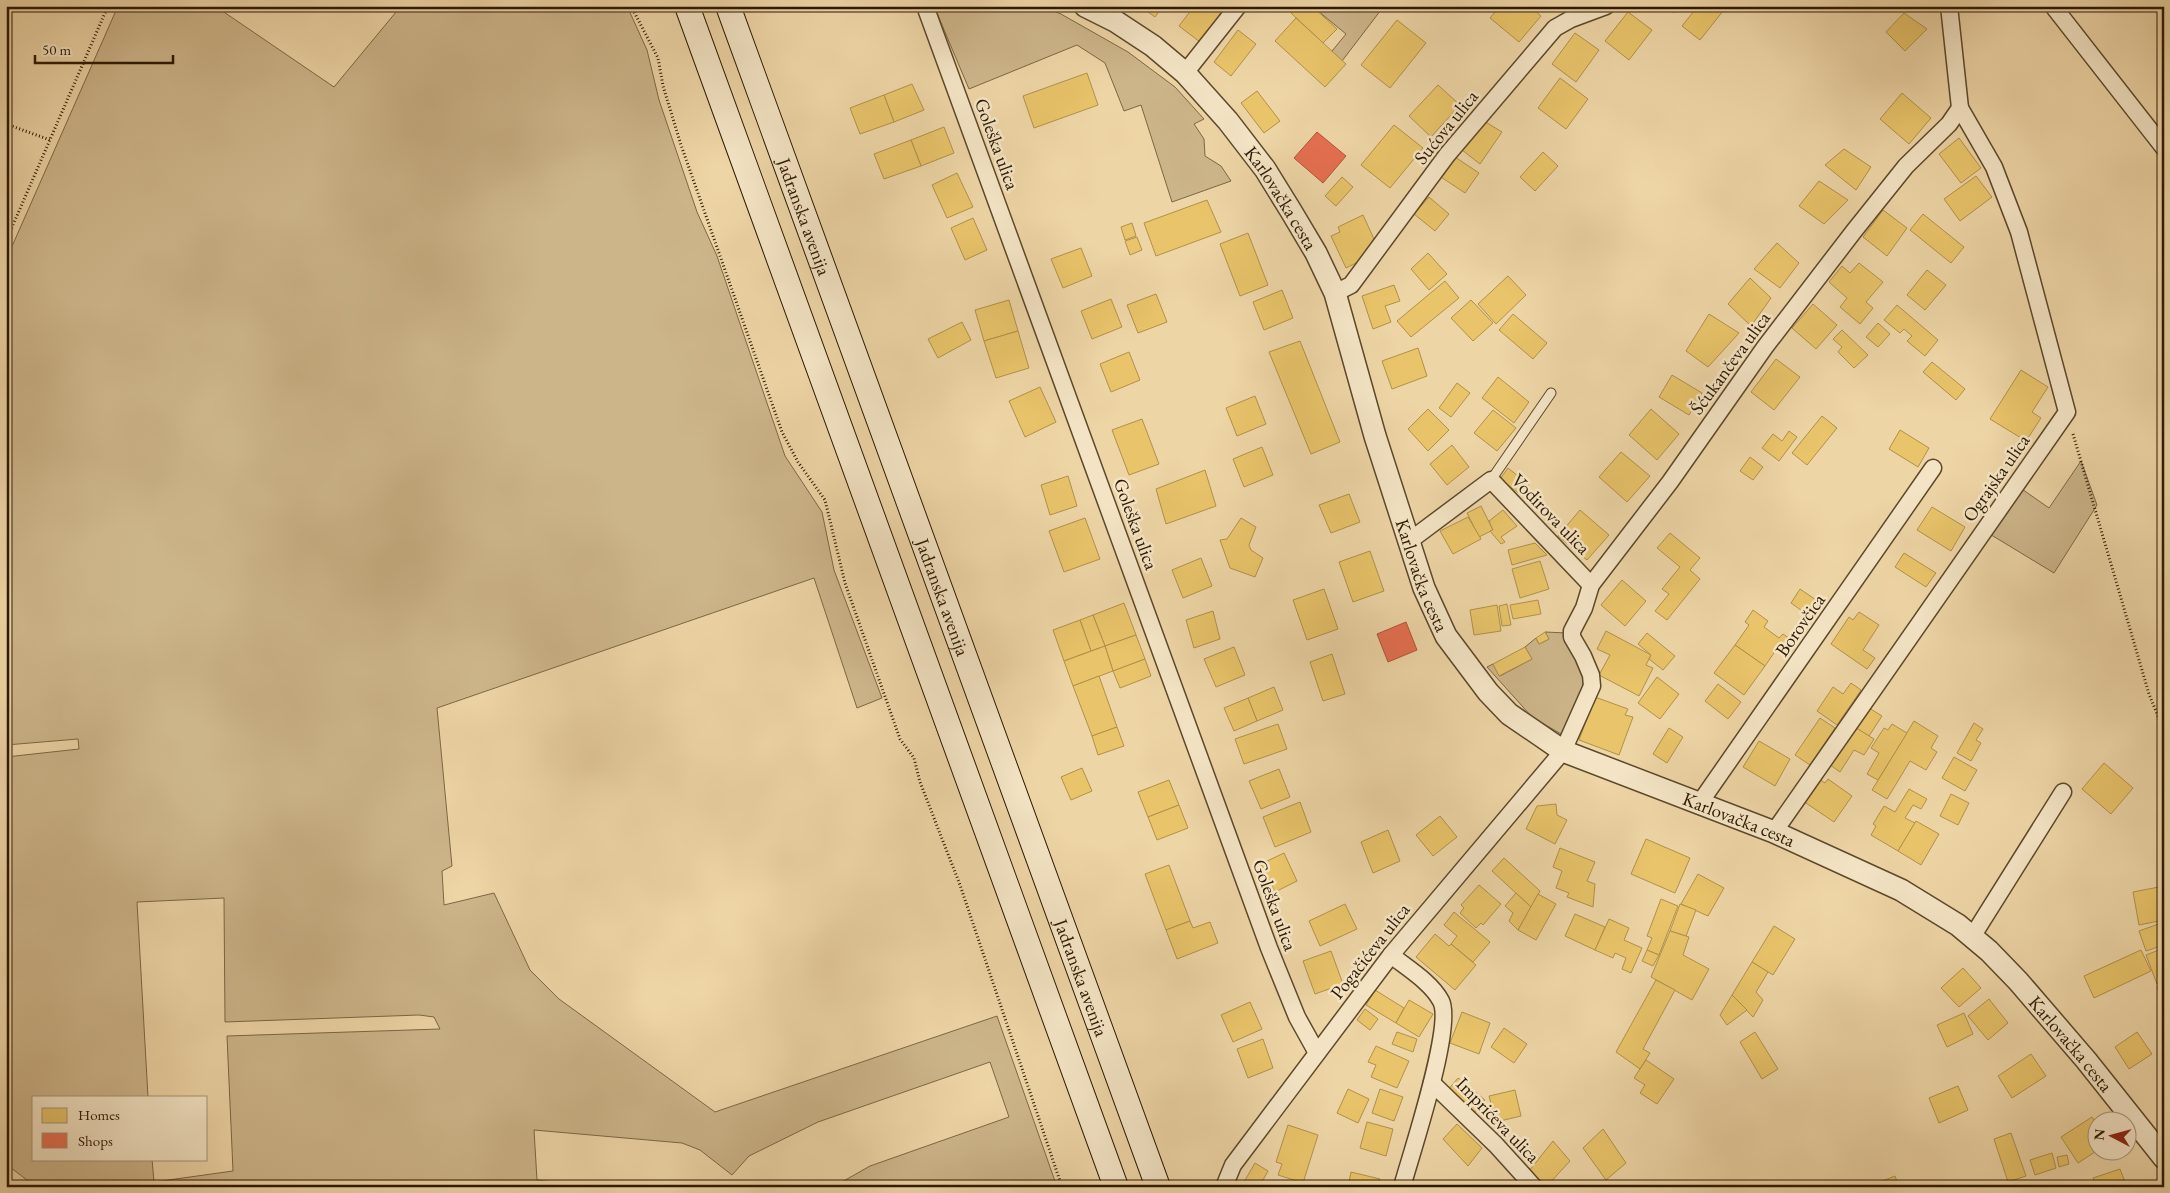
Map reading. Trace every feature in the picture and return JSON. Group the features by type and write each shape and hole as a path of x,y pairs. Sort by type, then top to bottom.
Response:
{"main road":[{"name":"Jadranska avenija","path":"687,6 1116,1187"},
{"name":"Jadranska avenija","path":"728,6 1158,1187"}],"street":[{"name":"Goleška ulica","path":"925,6 1269,948 1297,1017 1317,1053"},
{"name":"Karlovačka cesta","path":"1085,6 1115,20 1152,46 1185,73 1228,121 1265,169 1316,253 1336,294 1408,542 1424,588 1446,636 1488,692 1509,714 1563,752 1774,832 1901,890 1958,925 1990,951 2018,980 2086,1060 2164,1158"},
{"path":"1185,73 1238,6"},
{"name":"Sućova ulica","path":"1336,294 1351,285 1447,155 1555,28 1571,19 1606,6"},
{"path":"1949,6 1960,108 1994,167 2019,232 2067,412"},
{"path":"2053,6 2164,148"},
{"name":"Šćukančeva ulica","path":"1563,752 1592,686 1591,675 1572,637 1572,631 1584,608 1591,584 1670,482 1765,347 1854,231 1906,166 1949,124 1960,108"},
{"name":"Ograjska ulica","path":"1774,832 2067,412"},
{"name":"Borovčica","path":"1699,804 1933,468"},
{"name":"Vodirova ulica","path":"1408,542 1491,480 1591,584"},
{"name":"Pogačićeva ulica","path":"1224,1187 1233,1165 1391,955 1563,752"},
{"path":"1972,937 2063,792"},
{"name":"Imprićeva ulica","path":"1391,955 1433,990 1442,1002 1445,1014 1432,1083 1402,1187"},
{"name":"Imprićeva ulica","path":"1432,1083 1496,1145 1534,1187"}],"lane":[{"path":"1491,480 1551,393"}],"path":[{"path":"6,241 108,6"},
{"path":"631,6 658,58 663,86 681,144 782,432 798,462 825,500 845,582 900,739 914,758 920,782 960,885 1062,1187"},
{"path":"6,124 50,140"},
{"path":"2067,412 2148,694 2156,715 2160,721 2164,720"}],"shaded area":[{"path":"118,6 215,6 334,87 401,6 627,6 647,50 659,100 697,212 717,256 785,456 822,512 834,570 882,698 857,708 814,578 437,708 452,866 442,871 444,905 494,893 530,970 559,999 715,1112 997,1016 1057,1187 833,1187 870,1166 1009,1117 990,1062 818,1122 749,1156 732,1175 700,1150 682,1143 534,1130 537,1180 564,1183 564,1187 36,1187 6,1164 6,757 79,749 78,739 6,745 6,260","holes":["224,898 225,1022 419,1015 434,1017 440,1029 227,1036 233,1171 154,1182 152,1160 32,1160 32,1096 148,1096 137,902"]},
{"path":"934,6 1042,6 1061,14 1128,52 1175,87 1204,119 1194,124 1204,139 1205,156 1221,166 1231,181 1172,202 1141,105 1124,111 1105,63 1077,45 969,89"},
{"path":"1312,6 1356,6 1359,9 1361,6 1384,6 1342,61 1332,51 1346,34"},
{"path":"2081,461 2097,505 2054,573 1988,533 2019,487 2049,508"},
{"path":"1545,632 1567,633 1583,674 1581,695 1564,733 1561,734 1532,717 1487,667 1493,664 1500,676 1532,659 1525,647 1536,638 1539,644 1549,639"}],"building: Homes":[{"path":"1140,6 1163,6 1155,17"},
{"path":"1191,6 1218,6 1215,9 1221,14 1200,42 1179,26 1192,9"},
{"path":"1297,6 1312,6 1337,29 1323,43 1291,13"},
{"path":"1500,6 1530,6 1541,16 1519,42 1490,18"},
{"path":"1666,6 1680,6 1674,13"},
{"path":"1698,6 1727,6 1700,40 1682,26"},
{"path":"1628,12 1652,30 1629,60 1605,41"},
{"path":"1904,13 1927,29 1905,51 1886,32"},
{"path":"1296,18 1346,64 1325,87 1275,41"},
{"path":"1397,20 1426,43 1390,88 1361,65"},
{"path":"1238,30 1256,44 1231,76 1214,62"},
{"path":"1575,33 1599,50 1576,82 1552,64"},
{"path":"1087,73 1098,105 1034,128 1023,96"},
{"path":"1560,78 1588,99 1566,129 1538,108"},
{"path":"912,84 924,110 894,122 884,95"},
{"path":"1438,85 1460,105 1431,137 1409,116"},
{"path":"1257,91 1280,121 1264,133 1241,103"},
{"path":"1902,93 1931,118 1909,144 1880,119"},
{"path":"884,95 894,122 860,134 850,108"},
{"path":"1484,121 1502,132 1480,164 1462,150"},
{"path":"1394,125 1423,148 1390,188 1361,165"},
{"path":"944,127 954,153 921,166 911,140"},
{"path":"1959,138 1981,168 1961,183 1939,154"},
{"path":"911,140 921,166 884,179 874,154"},
{"path":"1844,149 1871,167 1856,190 1825,165"},
{"path":"1543,152 1558,166 1535,191 1520,177"},
{"path":"1455,157 1479,173 1465,193 1441,177"},
{"path":"957,173 973,207 947,218 932,185"},
{"path":"1976,176 1992,197 1960,221 1944,199"},
{"path":"1342,177 1353,187 1336,206 1325,196"},
{"path":"1819,181 1848,200 1824,224 1799,206"},
{"path":"1429,197 1449,214 1435,231 1414,214"},
{"path":"1207,200 1221,232 1156,256 1144,223"},
{"path":"1883,210 1907,228 1887,256 1863,237"},
{"path":"1923,214 1964,247 1951,263 1910,230"},
{"path":"1363,215 1374,239 1360,261 1346,268 1331,236 1340,232 1338,227"},
{"path":"973,218 987,250 965,260 951,228"},
{"path":"1132,223 1136,236 1125,240 1121,227"},
{"path":"1248,233 1268,285 1240,296 1220,244"},
{"path":"1137,237 1142,250 1130,255 1125,241"},
{"path":"1777,243 1799,263 1780,288 1754,269"},
{"path":"1081,248 1092,276 1063,288 1051,259"},
{"path":"1428,253 1447,274 1429,290 1411,269"},
{"path":"1859,263 1883,282 1866,302 1873,308 1860,324 1840,307 1847,298 1829,282 1842,266 1850,273"},
{"path":"1927,270 1946,285 1925,310 1907,295"},
{"path":"1508,276 1526,295 1496,324 1478,304"},
{"path":"1750,278 1771,298 1751,326 1728,304"},
{"path":"1445,281 1459,298 1411,337 1397,321"},
{"path":"1394,285 1400,301 1385,306 1391,322 1373,329 1362,296"},
{"path":"1282,290 1293,318 1264,330 1253,302"},
{"path":"1156,294 1167,322 1138,333 1127,305"},
{"path":"1111,299 1122,327 1092,339 1081,311"},
{"path":"1009,300 1018,331 984,341 975,310"},
{"path":"1471,300 1493,323 1473,341 1451,318"},
{"path":"1813,304 1837,325 1816,349 1792,328"},
{"path":"1897,305 1938,340 1925,356 1907,341 1912,336 1904,329 1900,333 1884,320"},
{"path":"1513,314 1547,343 1533,359 1499,330"},
{"path":"1709,314 1739,333 1708,367 1686,351"},
{"path":"962,322 971,340 938,358 928,339"},
{"path":"1878,323 1890,334 1878,347 1866,337"},
{"path":"1842,330 1868,355 1854,368 1838,352 1842,347 1833,339"},
{"path":"1018,331 1029,368 996,378 984,341"},
{"path":"1300,341 1340,442 1311,454 1269,352"},
{"path":"1418,348 1427,376 1392,389 1382,361"},
{"path":"1129,352 1140,380 1111,392 1100,364"},
{"path":"1776,359 1800,377 1774,410 1751,392"},
{"path":"1932,362 1965,389 1956,400 1923,372"},
{"path":"2021,370 2048,387 2032,412 2041,418 2026,441 1990,419"},
{"path":"1672,375 1702,393 1689,415 1659,397"},
{"path":"1498,377 1529,402 1514,423 1482,398"},
{"path":"1457,383 1470,393 1451,417 1439,408"},
{"path":"1040,387 1056,422 1025,437 1009,401"},
{"path":"1255,396 1266,424 1237,436 1226,408"},
{"path":"1428,409 1449,430 1428,451 1408,429"},
{"path":"1651,409 1679,434 1657,460 1629,435"},
{"path":"1493,410 1516,428 1497,451 1474,433"},
{"path":"1822,416 1837,428 1807,465 1792,453"},
{"path":"1142,419 1159,464 1129,475 1112,430"},
{"path":"1900,430 1929,448 1918,467 1889,449"},
{"path":"1789,431 1797,437 1779,461 1762,448 1773,434 1782,441"},
{"path":"1452,445 1469,467 1447,485 1430,464"},
{"path":"1262,447 1273,475 1244,487 1233,459"},
{"path":"1621,452 1650,476 1627,502 1599,477"},
{"path":"1750,457 1763,467 1753,480 1740,471"},
{"path":"1508,468 1529,485 1521,495 1500,479"},
{"path":"1205,470 1216,506 1166,524 1156,489"},
{"path":"1068,476 1077,506 1050,515 1041,485"},
{"path":"1349,494 1360,522 1331,533 1319,505"},
{"path":"1481,506 1493,530 1479,537 1467,513"},
{"path":"1932,507 1965,527 1951,551 1917,530"},
{"path":"1503,510 1517,526 1501,537 1505,542 1501,544 1490,531 1493,530 1489,521"},
{"path":"1580,510 1609,535 1587,560 1558,536"},
{"path":"1468,517 1481,539 1453,554 1440,531"},
{"path":"1085,518 1100,559 1064,572 1049,531"},
{"path":"1241,518 1256,527 1249,545 1251,550 1263,558 1255,577 1230,568 1220,540 1227,539"},
{"path":"1670,533 1700,558 1690,570 1700,579 1667,620 1655,611 1669,594 1662,589 1680,567 1657,548"},
{"path":"1535,543 1547,555 1512,565 1508,550"},
{"path":"1370,551 1384,591 1353,602 1339,562"},
{"path":"1904,553 1936,573 1926,587 1895,567"},
{"path":"1201,558 1212,586 1183,598 1172,570"},
{"path":"1540,561 1549,589 1520,598 1512,569"},
{"path":"1622,580 1646,601 1625,626 1601,605"},
{"path":"1324,589 1338,629 1307,640 1293,600"},
{"path":"1800,589 1822,604 1812,618 1791,603"},
{"path":"1538,600 1541,614 1513,619 1510,605"},
{"path":"1124,603 1136,635 1105,646 1093,615"},
{"path":"1507,604 1511,625 1502,626 1499,606"},
{"path":"1497,605 1501,631 1474,635 1470,610"},
{"path":"1753,610 1768,621 1764,627 1779,638 1783,634 1796,643 1787,654 1778,647 1765,666 1735,645 1749,625 1745,622"},
{"path":"1213,611 1220,639 1194,648 1186,620"},
{"path":"1859,612 1879,625 1863,650 1875,658 1867,669 1831,644 1849,617 1853,620"},
{"path":"1093,615 1105,646 1091,651 1080,620"},
{"path":"1080,620 1091,651 1064,661 1053,630"},
{"path":"1606,631 1651,655 1646,665 1653,668 1639,696 1599,675 1610,655 1597,649"},
{"path":"1545,632 1549,639 1539,644 1536,638"},
{"path":"1647,633 1675,656 1663,670 1649,659 1651,655 1638,644"},
{"path":"1136,635 1145,659 1113,671 1105,646"},
{"path":"1735,645 1765,666 1744,695 1714,673"},
{"path":"1105,646 1113,671 1073,686 1064,661"},
{"path":"1234,647 1245,675 1216,687 1204,659"},
{"path":"1525,647 1532,659 1499,676 1493,664"},
{"path":"1332,654 1345,694 1323,701 1310,662"},
{"path":"1145,659 1151,676 1120,688 1113,671"},
{"path":"1099,676 1117,727 1092,736 1073,686"},
{"path":"1657,677 1679,694 1660,719 1638,703"},
{"path":"1851,683 1861,690 1837,725 1817,711 1833,687 1843,694"},
{"path":"1718,684 1741,702 1728,719 1705,701"},
{"path":"1274,687 1283,710 1257,721 1248,698"},
{"path":"1595,697 1628,709 1625,715 1633,717 1619,755 1579,740"},
{"path":"1248,698 1257,721 1234,731 1224,708"},
{"path":"1866,706 1882,716 1869,736 1853,726"},
{"path":"1820,718 1835,728 1810,765 1795,755"},
{"path":"1914,721 1938,736 1931,748 1937,752 1926,770 1910,761 1887,799 1872,790"},
{"path":"1974,723 1983,729 1976,740 1981,743 1971,761 1957,753"},
{"path":"1278,724 1287,749 1244,764 1235,739"},
{"path":"1892,724 1907,733 1878,780 1867,774 1879,753 1871,748 1884,728 1888,730"},
{"path":"1853,726 1874,739 1864,755 1854,750 1840,772 1829,764"},
{"path":"1117,727 1124,746 1098,755 1092,736"},
{"path":"1669,728 1683,737 1667,763 1653,754"},
{"path":"1759,741 1790,759 1775,786 1743,767"},
{"path":"1954,757 1977,770 1965,791 1942,778"},
{"path":"2104,763 2133,788 2111,814 2082,789"},
{"path":"1082,768 1092,791 1071,800 1061,777"},
{"path":"1279,769 1290,797 1261,809 1249,781"},
{"path":"1819,779 1825,783 1828,779 1852,796 1834,822 1803,801"},
{"path":"1169,780 1179,805 1148,817 1138,792"},
{"path":"1909,789 1927,799 1921,809 1913,805 1905,818 1915,823 1898,851 1871,835 1876,826 1873,824 1884,806 1895,812"},
{"path":"1951,794 1969,803 1958,825 1940,816"},
{"path":"1300,802 1311,832 1275,847 1263,817"},
{"path":"1556,804 1557,815 1567,820 1555,844 1526,829 1537,806"},
{"path":"1179,805 1188,828 1157,840 1148,817"},
{"path":"1440,816 1457,837 1433,856 1416,835"},
{"path":"1916,821 1939,834 1921,865 1898,851"},
{"path":"1388,830 1400,861 1373,873 1361,842"},
{"path":"1646,839 1690,858 1675,893 1631,874"},
{"path":"1560,848 1595,862 1587,881 1595,884 1593,907 1567,897 1569,893 1556,888 1562,871 1553,867"},
{"path":"1284,853 1297,881 1275,892 1261,864"},
{"path":"1504,858 1540,891 1531,907 1492,871"},
{"path":"1169,865 1190,921 1166,930 1145,874"},
{"path":"1698,874 1724,888 1708,916 1681,904"},
{"path":"1479,885 1501,904 1483,925 1481,923 1476,928 1460,913 1464,908 1461,905"},
{"path":"2164,886 2164,920 2139,925 2133,892"},
{"path":"1516,893 1531,907 1518,930 1509,921 1513,913 1505,906"},
{"path":"1538,894 1556,904 1536,940 1518,930"},
{"path":"1661,899 1678,906 1659,955 1647,950 1652,938 1647,936"},
{"path":"1345,904 1357,929 1320,946 1309,921"},
{"path":"1680,904 1696,910 1686,936 1670,931"},
{"path":"1454,912 1490,942 1473,962 1451,944 1457,936 1444,925"},
{"path":"1575,914 1605,927 1595,950 1565,936"},
{"path":"1609,919 1629,928 1624,940 1642,948 1631,973 1622,969 1626,958 1615,953 1613,958 1595,950"},
{"path":"1190,921 1193,928 1210,922 1218,943 1177,959 1166,930"},
{"path":"2164,922 2164,945 2146,951 2139,931"},
{"path":"1774,926 1795,939 1773,975 1752,962"},
{"path":"1670,931 1689,937 1683,955 1709,969 1692,1000 1651,977"},
{"path":"1435,934 1449,946 1451,944 1476,965 1455,990 1416,957"},
{"path":"2164,948 2164,982 2157,984 2146,955"},
{"path":"1647,950 1659,955 1653,966 1642,961"},
{"path":"2141,950 2151,971 2094,998 2084,976"},
{"path":"1331,951 1343,984 1315,994 1303,961"},
{"path":"1752,962 1768,972 1756,992 1763,1000 1753,1017 1732,995"},
{"path":"1963,968 1981,988 1959,1007 1941,988"},
{"path":"1656,980 1675,990 1643,1049 1650,1053 1640,1069 1616,1052"},
{"path":"2164,985 2164,1005 2157,987"},
{"path":"1375,990 1404,1008 1396,1023 1366,1005"},
{"path":"1732,995 1747,1010 1727,1025 1720,1015"},
{"path":"1989,999 2008,1023 1988,1040 1968,1016"},
{"path":"1409,1000 1433,1014 1419,1037 1396,1023"},
{"path":"1250,1002 1262,1029 1233,1042 1221,1015"},
{"path":"1365,1009 1378,1019 1370,1030 1357,1020"},
{"path":"1462,1012 1490,1023 1479,1054 1450,1043"},
{"path":"1964,1013 1973,1034 1947,1047 1937,1025"},
{"path":"1504,1028 1527,1044 1514,1063 1491,1047"},
{"path":"1397,1032 1417,1039 1413,1052 1392,1044"},
{"path":"1755,1032 1778,1069 1762,1079 1740,1042"},
{"path":"2137,1032 2152,1054 2129,1069 2115,1047"},
{"path":"1263,1039 1273,1068 1248,1078 1237,1049"},
{"path":"1376,1046 1409,1061 1397,1088 1371,1077 1376,1065 1368,1062"},
{"path":"2031,1054 2046,1076 2012,1098 1998,1076"},
{"path":"1646,1060 1674,1079 1657,1104 1640,1093 1645,1085 1634,1078"},
{"path":"1458,1078 1485,1100 1475,1112 1448,1090"},
{"path":"1958,1086 1968,1110 1939,1123 1929,1098"},
{"path":"1348,1089 1369,1099 1358,1123 1337,1113"},
{"path":"1380,1089 1403,1097 1394,1121 1372,1113"},
{"path":"1515,1090 1521,1116 1496,1122 1489,1096"},
{"path":"2088,1120 2088,1156 2078,1163 2061,1137"},
{"path":"1367,1122 1393,1129 1386,1156 1360,1148"},
{"path":"1457,1124 1482,1148 1468,1166 1443,1139"},
{"path":"1288,1125 1318,1135 1303,1183 1278,1175 1282,1164 1276,1162"},
{"path":"1603,1129 1626,1163 1606,1180 1583,1148"},
{"path":"2011,1133 2026,1176 2008,1182 1994,1139"},
{"path":"1553,1141 1570,1161 1547,1186 1529,1171"},
{"path":"2052,1153 2056,1168 2035,1175 2030,1160"},
{"path":"2067,1155 2069,1164 2059,1167 2057,1157"},
{"path":"1255,1163 1268,1171 1259,1187 1241,1187"},
{"path":"2120,1169 2127,1187 2096,1187 2093,1178"},
{"path":"1351,1172 1380,1179 1378,1187 1348,1187"},
{"path":"1895,1176 1899,1187 1867,1187"}],"building: Shops":[{"path":"1317,132 1346,156 1323,183 1294,158"},
{"path":"1406,622 1417,650 1388,662 1377,634"}]}
